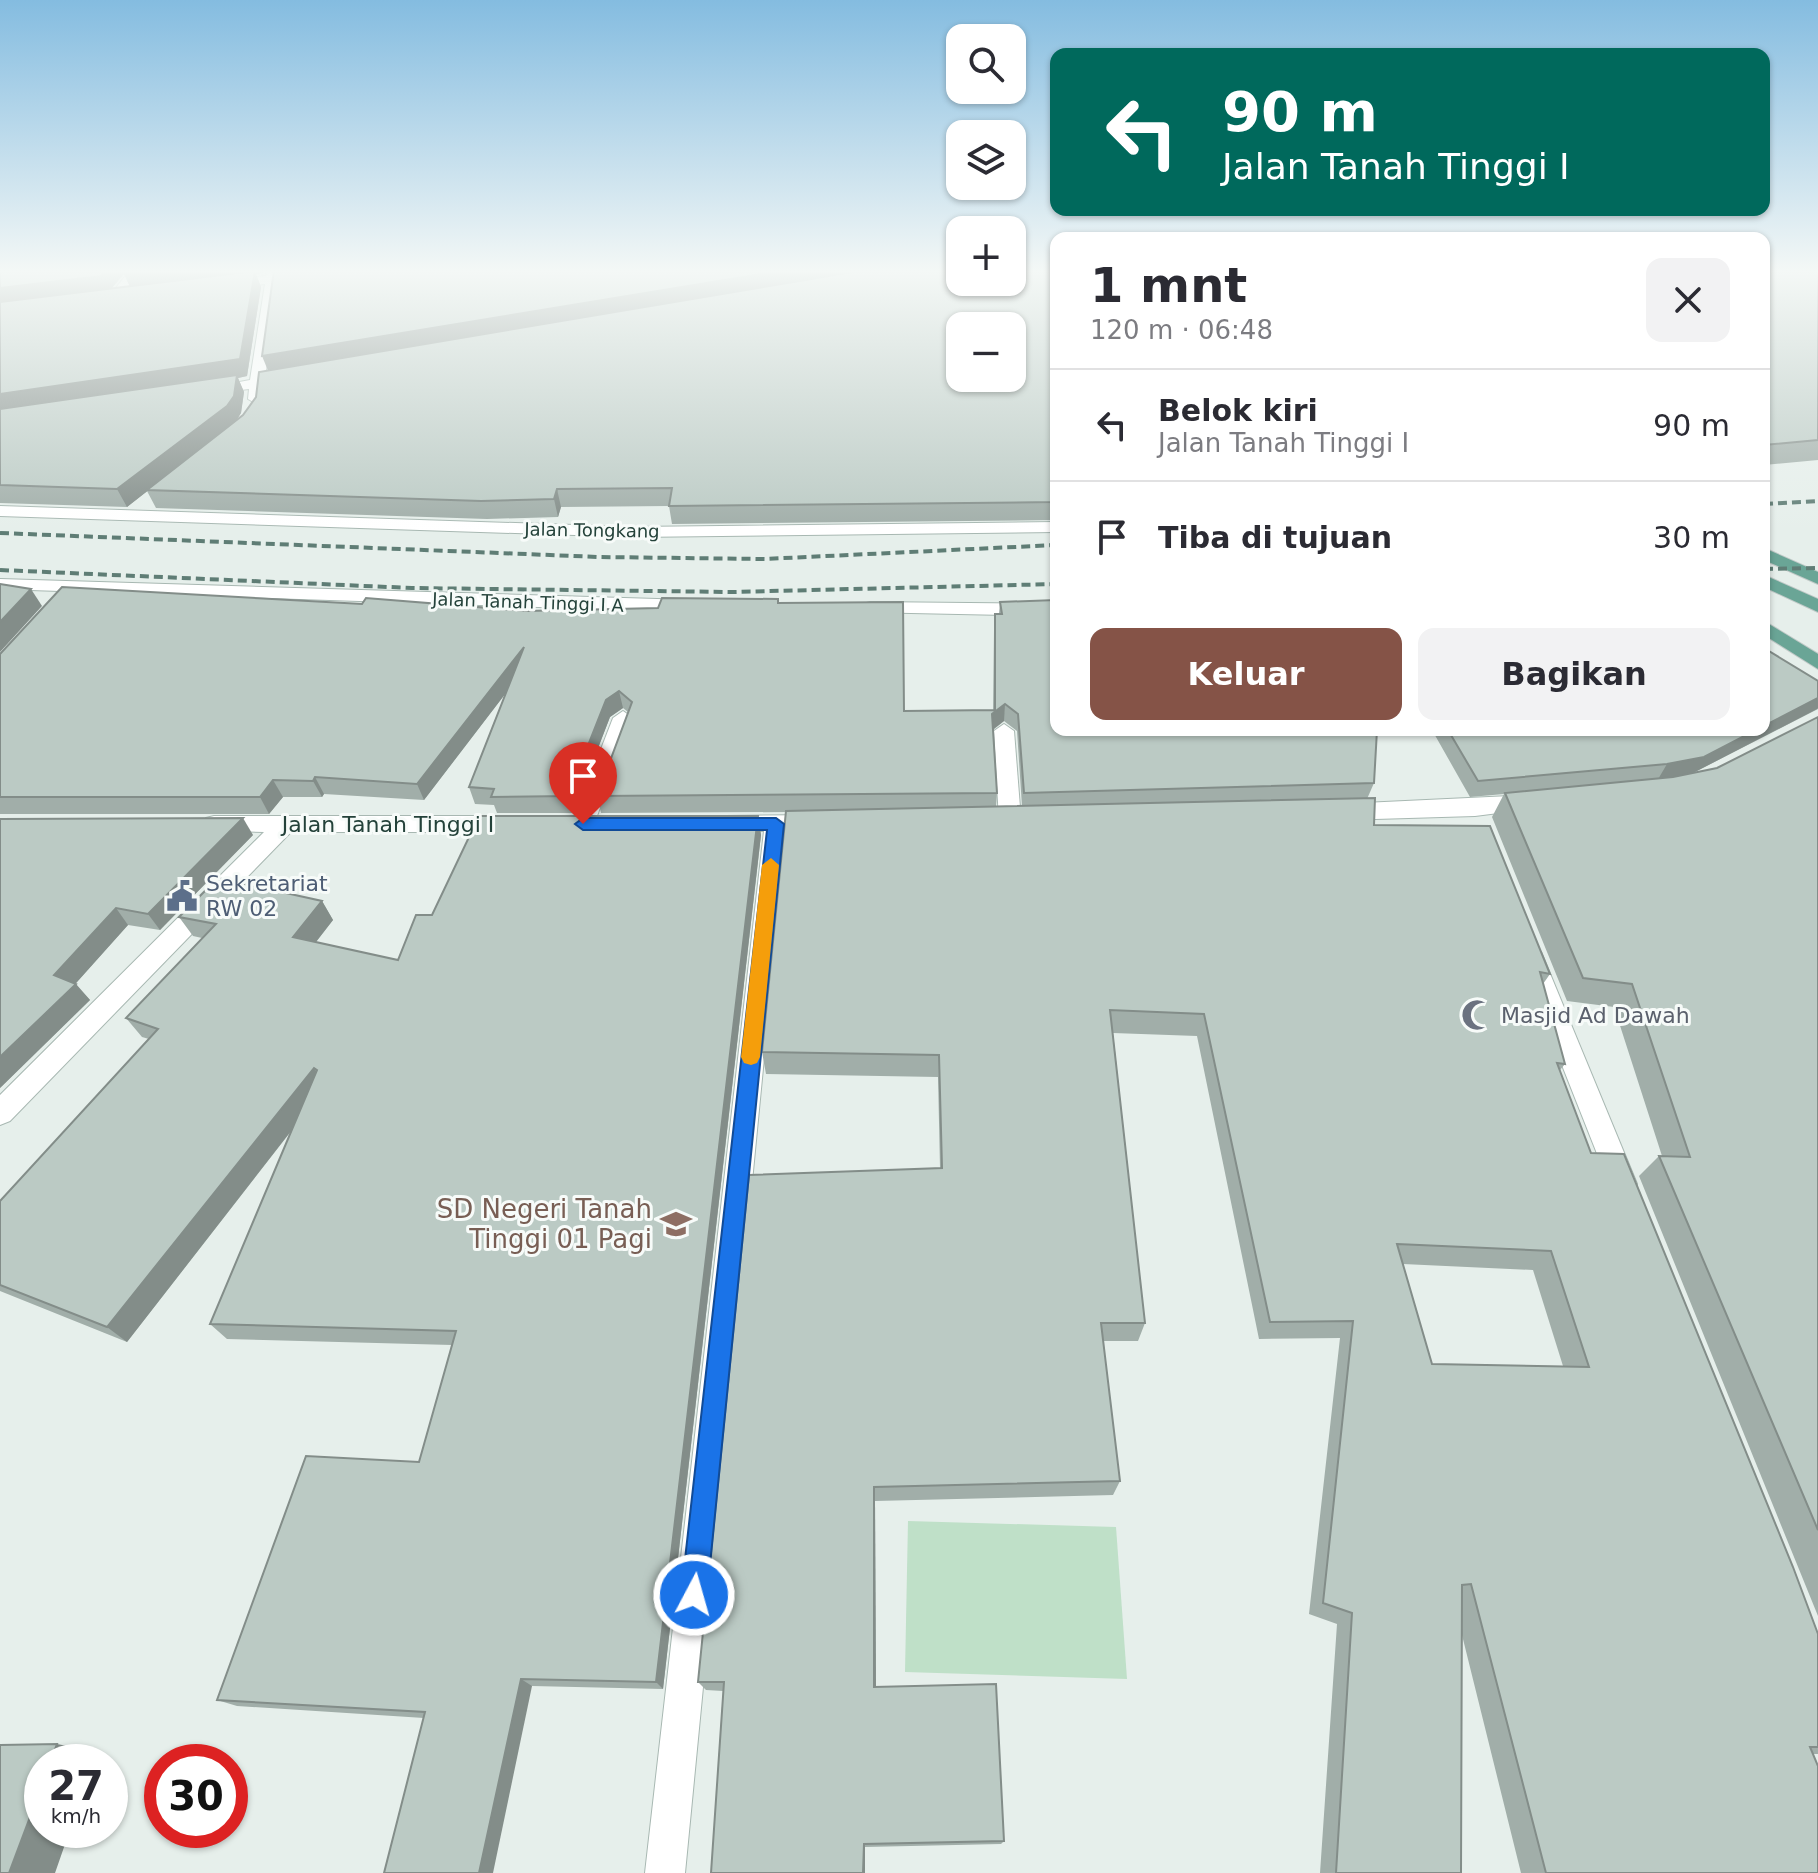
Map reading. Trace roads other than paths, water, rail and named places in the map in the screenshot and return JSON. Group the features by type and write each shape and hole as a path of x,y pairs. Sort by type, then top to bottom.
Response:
{"main road":[{"path":"1770,556 1818,579"},
{"path":"1770,583 1818,606"},
{"path":"1770,631 1818,663"}],"street":[{"path":"252,414 261,357"},
{"path":"197,393 305,377"},
{"path":"128,518 151,500"},
{"name":"Jalan Tongkang","path":"0,511 128,518 634,532 1050,527"},
{"name":"Jalan Tanah Tinggi I A","path":"0,584 705,606"},
{"path":"53,610 75,586"},
{"path":"849,607 1050,610"},
{"path":"613,824 575,824 623,718"},
{"path":"1004,731 1002,820 1039,820"},
{"path":"1317,813 1477,815 1551,801"},
{"path":"702,824 838,823"},
{"name":"Jalan Tanah Tinggi I","path":"190,824 521,824"},
{"path":"0,1113 285,824"},
{"path":"665,1873 776,824"},
{"path":"1525,940 1634,1210"}],"railway":[{"path":"1770,504 1818,501"},
{"path":"0,533 599,557 765,559 1050,545"},
{"path":"1770,569 1818,568"},
{"path":"0,570 412,588 732,592 1050,584"}],"place":[{"name":"Sekretariat RW 02","path":"182,896"},
{"name":"Masjid Ad Dawah","path":"1477,1015"},
{"name":"SD Negeri Tanah Tinggi 01 Pagi","path":"676,1224"}]}
